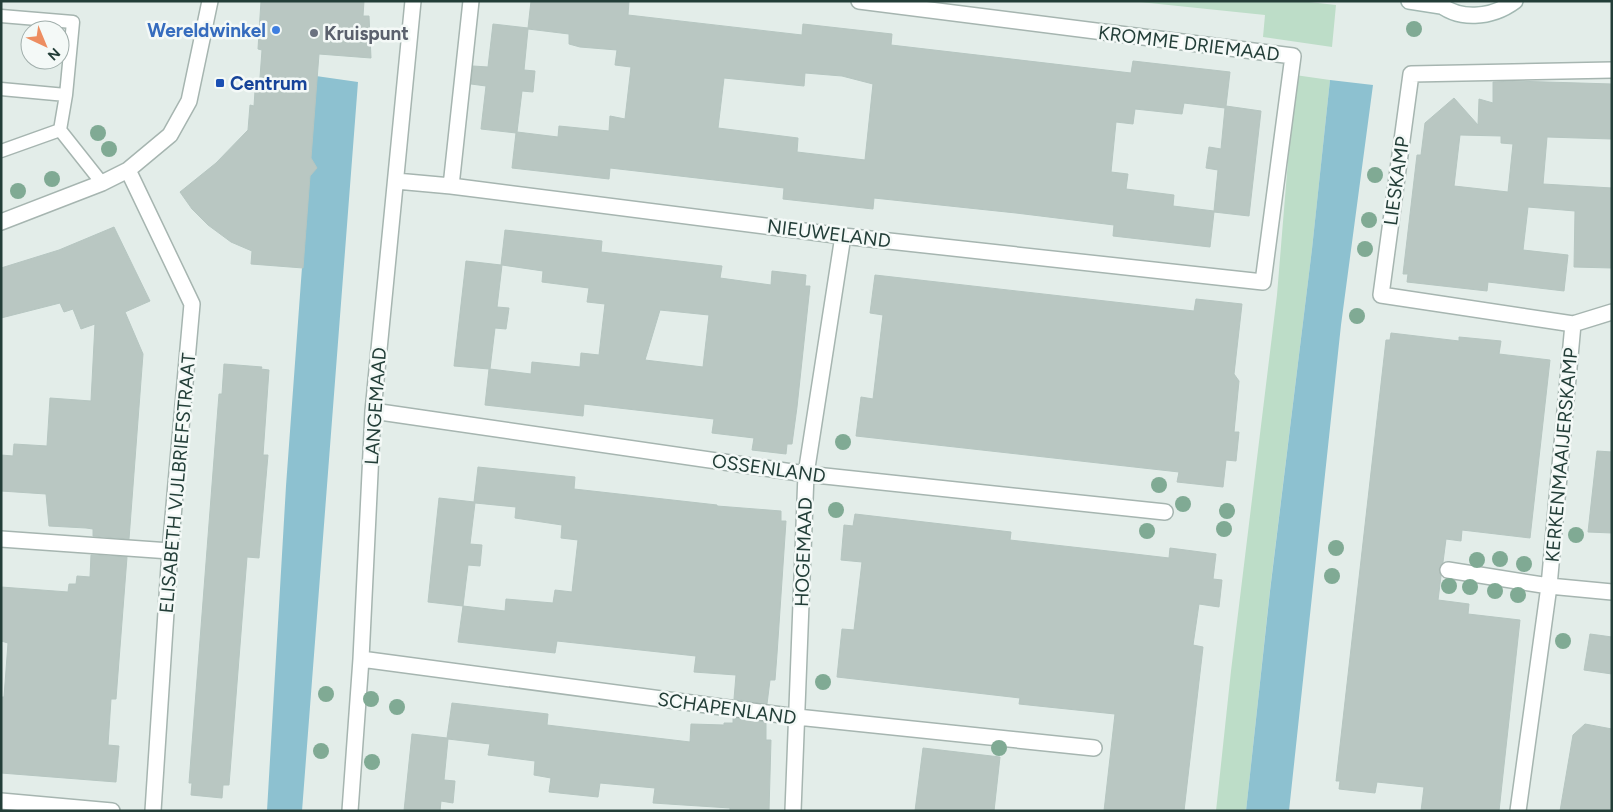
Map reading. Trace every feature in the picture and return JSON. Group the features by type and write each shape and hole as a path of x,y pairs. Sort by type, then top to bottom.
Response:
{"street":[{"path":"1,222 102,183 128,170 170,135 189,101 210,1"},
{"name":"LANGEMAAD","path":"350,811 361,659 373,411 413,1"},
{"path":"451,186 471,1"},
{"name":"KROMME DRIEMAAD","path":"859,1 1293,56 1263,282"},
{"path":"1409,1 1438,3 1459,14 1478,16 1497,12 1515,2"},
{"name":"LIESKAMP","path":"1573,324 1381,295 1410,74 1612,70"},
{"name":"ELISABETH VIJLBRIEFSTRAAT","path":"128,170 192,304 170,551 153,811"},
{"name":"NIEUWELAND","path":"396,182 451,186 843,236 1263,282"},
{"name":"HOGEMAAD","path":"793,811 806,474 843,236"},
{"path":"1573,324 1612,312"},
{"name":"KERKENMAAIJERSKAMP","path":"1518,811 1549,586 1573,324"},
{"name":"OSSENLAND","path":"373,411 806,474 1166,512"},
{"path":"1,539 170,551"},
{"name":"KERKENMAAIJERSKAMP","path":"1448,570 1549,586"},
{"path":"1549,586 1612,592"},
{"name":"SCHAPENLAND","path":"361,659 797,717 1094,748"},
{"path":"1,801 112,811"}],"lane":[{"path":"1,16 73,22 66,95 60,130 102,183"},
{"path":"1,89 66,95"},
{"path":"1,151 60,130"}],"green space":[{"path":"1130,1 1300,1 1336,5 1332,47 1263,37 1265,15"},
{"path":"1295,75 1330,80 1312,249 1270,590 1246,811 1216,811 1231,671 1277,295"}],"water":[{"path":"316,76 358,82 302,811 267,811 286,486"},
{"path":"1330,80 1373,85 1341,325 1289,811 1246,811 1270,591 1312,249"}],"building":[{"path":"261,1 364,1 363,16 369,16 371,58 319,54 311,158 317,168 310,176 303,268 251,264 252,251 231,242 208,225 192,209 180,192 216,163 248,130 250,105 254,106 255,91 259,91 262,50 258,49"},
{"path":"531,1 629,1 628,15 802,35 803,24 892,34 891,45 1131,73 1133,61 1230,72 1226,106 1261,111 1249,216 1214,212 1210,247 1113,236 1114,225 1016,213 874,198 873,209 783,199 784,188 610,168 609,179 512,168 516,133 481,129 486,86 471,84 473,66 488,67 493,24 528,28","holes":["528,29 569,34 569,44 580,47 617,50 615,65 631,67 625,119 610,116 609,131 559,126 558,137 517,132 522,91 533,92 535,71 524,70","805,73 842,76 873,84 865,160 797,152 798,138 718,128 724,78 804,86","1184,103 1225,108 1221,149 1209,147 1206,168 1218,170 1214,211 1173,206 1174,195 1126,189 1128,174 1111,172 1116,122 1133,124 1135,109 1182,114"]},
{"path":"1493,82 1612,84 1612,139 1547,137 1543,184 1612,188 1612,268 1574,267 1575,211 1528,207 1523,250 1568,255 1564,291 1488,282 1487,291 1407,282 1408,274 1403,274 1417,155 1421,155 1425,123 1454,98 1478,125 1479,99 1493,103","holes":["1460,135 1501,136 1501,143 1513,144 1508,192 1454,186"]},
{"path":"114,227 150,301 125,312 143,354 129,539 93,536 93,529 49,526 46,494 1,491 1,455 13,456 14,444 47,446 50,398 91,401 95,324 81,329 73,309 64,312 60,303 1,318 1,268 59,250"},
{"path":"505,230 602,241 601,252 722,266 720,278 771,285 772,271 806,275 805,286 810,286 797,407 792,444 787,444 786,454 752,450 754,438 712,433 714,419 584,404 583,416 485,405 489,369 454,366 466,261 501,265","holes":["502,265 543,271 542,282 589,288 587,302 605,304 599,355 581,353 580,367 532,362 531,374 490,369 495,328 506,329 509,308 497,307","660,310 709,315 703,367 645,360"]},
{"path":"875,275 1194,311 1196,299 1242,304 1234,374 1239,381 1234,432 1239,432 1236,461 1226,460 1223,487 1177,482 1179,472 856,436 861,397 873,399 883,315 870,313"},
{"path":"1391,333 1459,341 1459,337 1501,341 1499,354 1550,360 1530,538 1462,530 1461,541 1446,539 1443,562 1439,569 1441,576 1438,600 1469,604 1468,614 1520,620 1499,811 1421,811 1424,787 1377,782 1375,793 1339,789 1340,781 1336,781 1386,340 1390,340"},
{"path":"224,364 262,367 261,369 269,370 263,455 268,455 259,558 247,557 229,785 223,785 222,798 191,795 192,783 189,783 219,394 222,394"},
{"path":"1597,451 1612,452 1612,533 1588,532"},
{"path":"478,467 575,477 574,489 717,506 781,511 781,521 786,521 777,654 775,680 770,680 767,704 734,699 736,675 694,672 696,656 557,641 555,653 458,642 463,606 428,602 439,498 474,502","holes":["475,503 516,507 515,518 562,525 561,538 578,540 572,592 555,590 553,603 506,599 505,611 463,606 468,565 480,566 482,545 470,544"]},
{"path":"855,514 1011,532 1010,540 1169,558 1170,548 1216,554 1213,579 1222,580 1219,607 1199,604 1193,645 1203,647 1184,811 1104,811 1115,714 1019,704 1020,698 837,677 842,629 854,630 862,562 841,560 844,525 853,526"},
{"path":"91,555 127,557 116,699 111,699 108,745 119,746 116,782 1,773 1,697 4,697 8,643 1,641 1,587 68,592 69,584 76,584 77,576 90,577"},
{"path":"1590,634 1612,637 1612,674 1584,670"},
{"path":"452,703 548,714 547,725 690,742 691,724 724,725 724,723 733,723 733,718 766,722 766,740 771,740 769,811 730,811 730,808 653,803 655,788 600,783 598,797 549,792 551,778 534,775 535,761 488,755 490,744 448,739 444,780 455,781 453,803 441,801 440,811 404,811 412,734 447,738"},
{"path":"1585,724 1612,729 1612,811 1560,811 1573,735"},
{"path":"923,748 1000,757 994,811 915,811"}],"place":[{"name":"Wereldwinkel","path":"276,30"},
{"name":"Kruispunt","path":"314,33"},
{"name":"Centrum","path":"220,83"}]}
